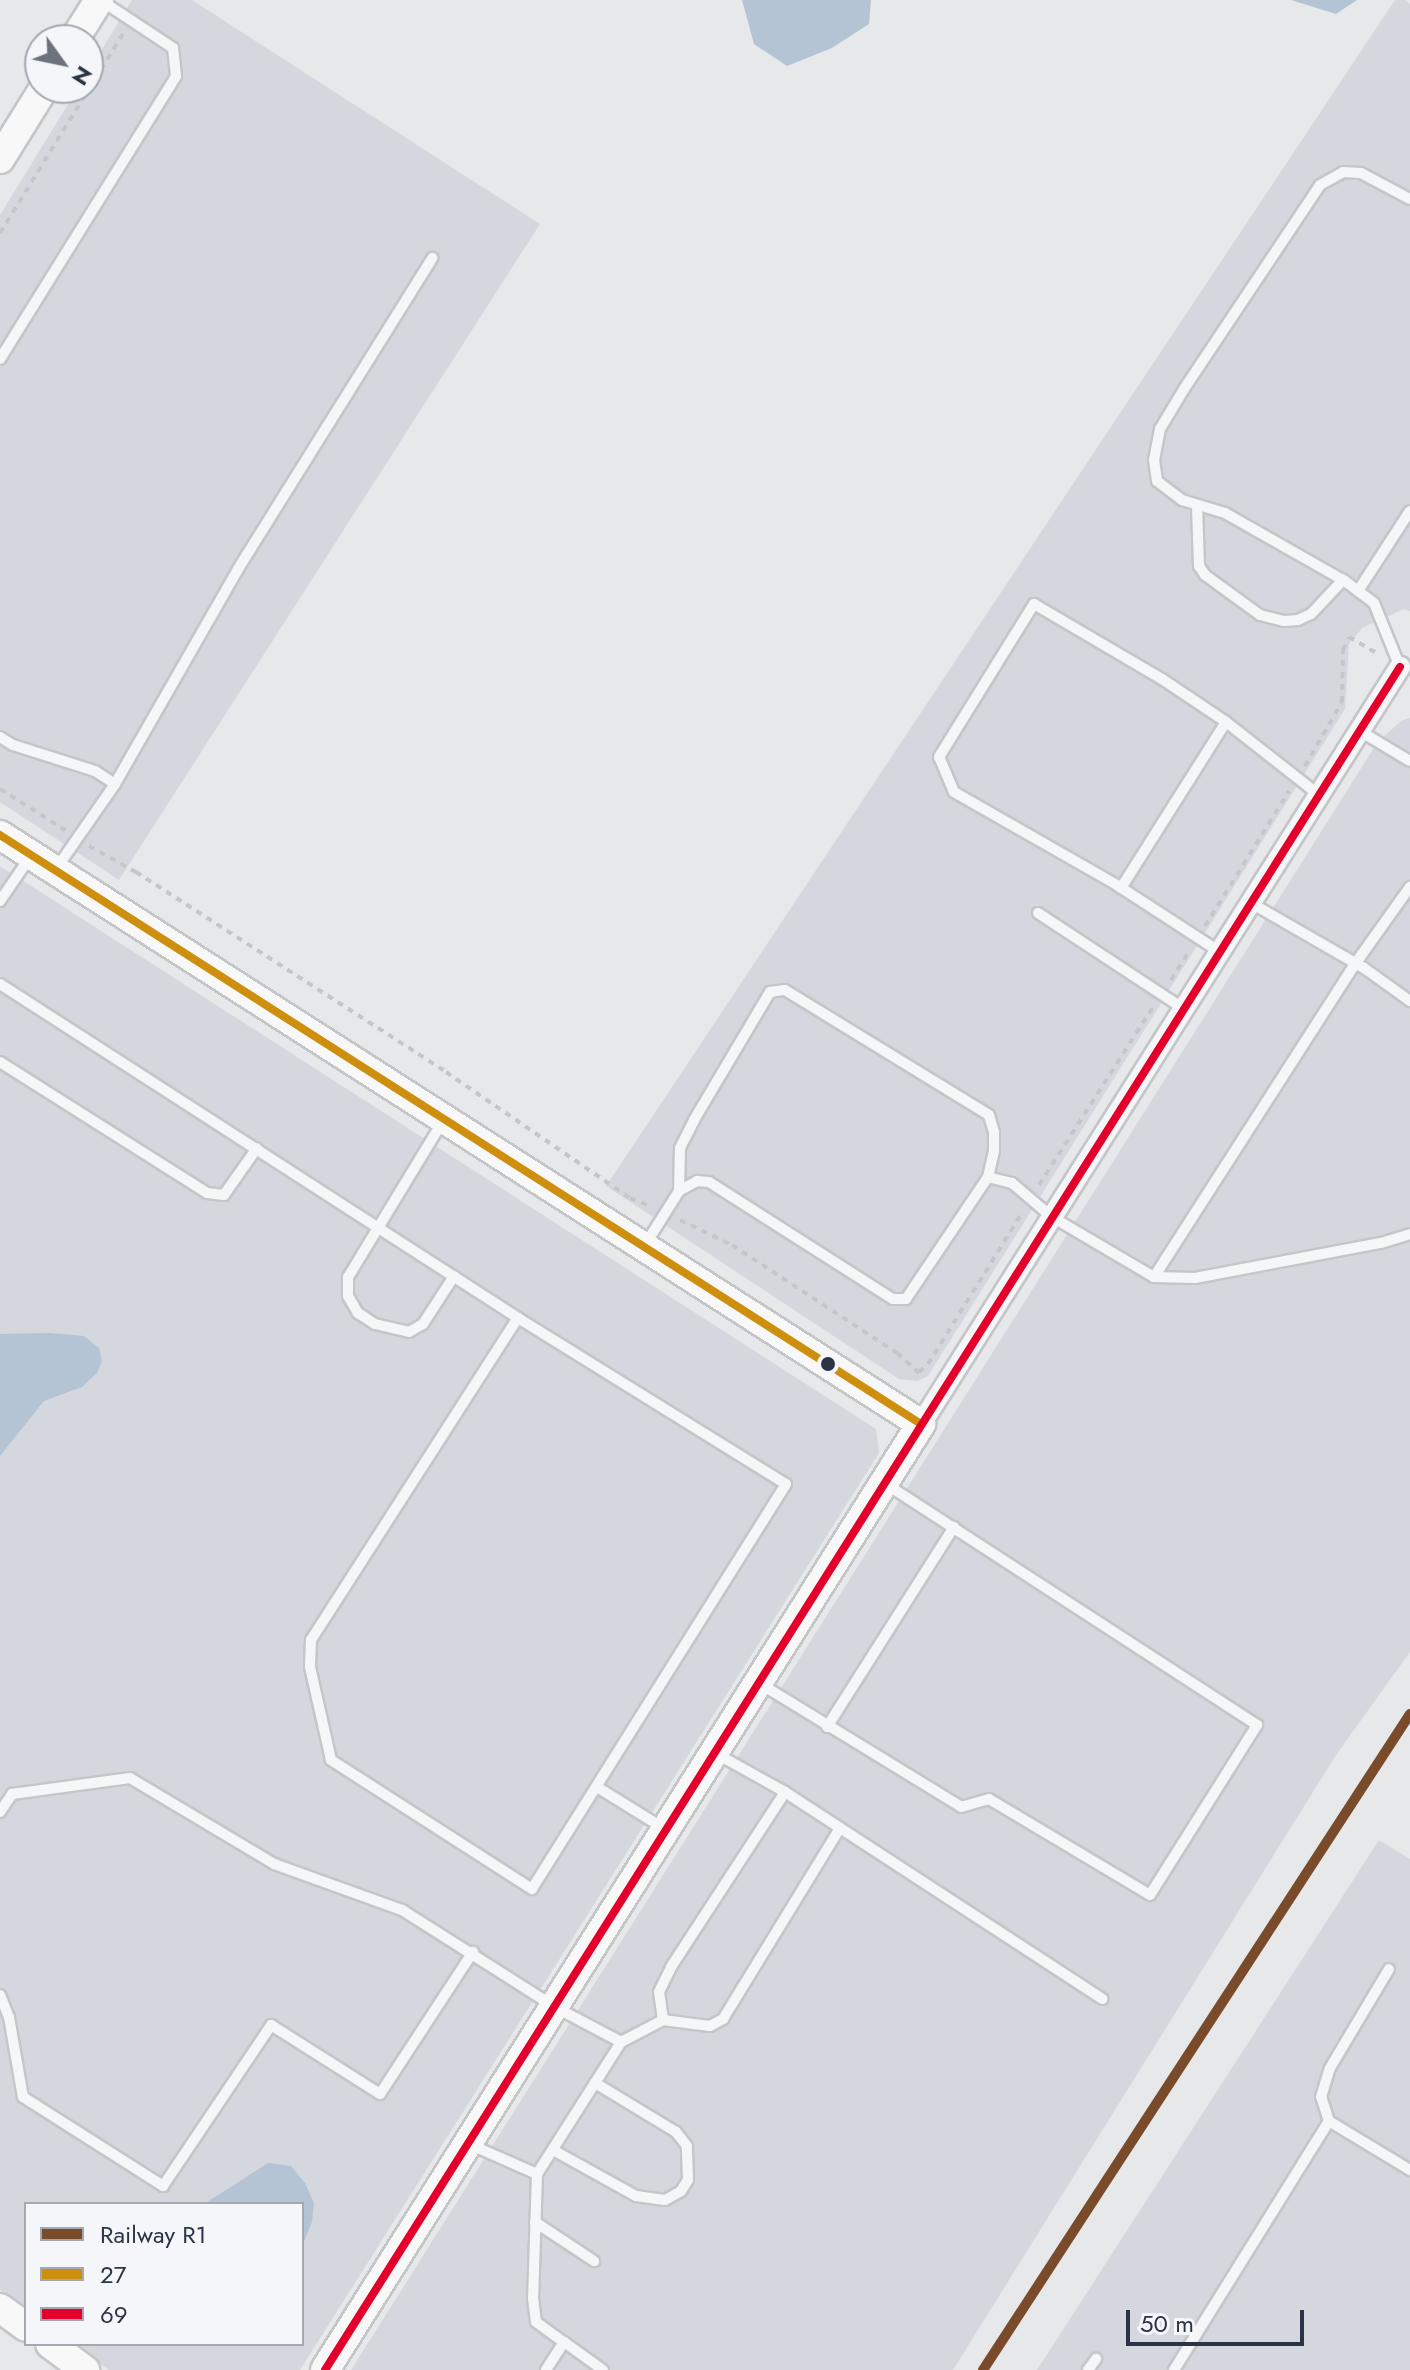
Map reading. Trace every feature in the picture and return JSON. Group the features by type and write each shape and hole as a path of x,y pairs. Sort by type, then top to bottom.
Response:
{"street":[{"path":"84,24 99,0"},
{"path":"0,159 34,104"},
{"path":"325,2370 882,1482 1400,667"},
{"path":"0,835 921,1424"},
{"path":"0,2308 24,2326"},
{"path":"53,2346 85,2370"}],"lane":[{"path":"0,359 176,76 173,48 99,0"},
{"path":"1400,667 1374,603 1343,580 1225,513 1182,500 1157,481 1154,445 1184,389 1289,227 1320,185 1343,172 1361,173 1410,199"},
{"path":"0,901 76,837 115,784 238,569 432,258"},
{"path":"1197,506 1199,566 1205,575 1260,615 1284,621 1298,620 1311,614 1343,580"},
{"path":"1358,591 1410,511"},
{"path":"1220,952 1121,888 954,792 939,757 1034,604 1162,679 1226,722 1319,795"},
{"path":"1121,888 1226,722"},
{"path":"1360,731 1410,761"},
{"path":"0,737 13,745 95,771 115,784"},
{"path":"1154,1277 1355,964 1410,887"},
{"path":"1251,903 1355,964 1410,1001"},
{"path":"1038,913 1184,1009"},
{"path":"0,984 518,1318 786,1484 532,1889 331,1760 310,1667 311,1640 518,1318"},
{"path":"644,1247 679,1191 680,1148 770,992 785,990 989,1115 994,1132 994,1151 988,1177 906,1299 893,1299 709,1182 697,1181 679,1191"},
{"path":"0,1062 207,1193 224,1195 257,1148"},
{"path":"444,1119 348,1277 348,1296 358,1313 391,1330 409,1332 423,1324 454,1276"},
{"path":"988,1177 1012,1183 1052,1217 1154,1277 1195,1278 1381,1243 1410,1234"},
{"path":"757,1682 961,1807 989,1799 1150,1895 1257,1725 882,1482"},
{"path":"827,1727 954,1527"},
{"path":"713,1752 785,1792 1103,1999"},
{"path":"0,1812 12,1794 130,1778 274,1864 402,1910 473,1952 553,2006 621,2042"},
{"path":"597,1787 665,1829"},
{"path":"663,2020 659,1992 671,1967 785,1792"},
{"path":"603,2370 536,2322 533,2298 537,2174 621,2042 663,2020 710,2026 723,2019 840,1828"},
{"path":"0,1995 9,2017 23,2097 163,2186 271,2025 380,2094 473,1952"},
{"path":"1389,1969 1330,2068 1321,2097 1329,2121 1410,2170"},
{"path":"553,2150 636,2196 665,2200 681,2191 688,2180 687,2146 676,2132 595,2083"},
{"path":"1174,2370 1329,2121"},
{"path":"467,2143 537,2174"},
{"path":"535,2222 594,2261"},
{"path":"546,2370 564,2342"},
{"path":"1088,2370 1096,2359"}],"path":[{"path":"0,233 132,21"},
{"path":"0,789 136,872 446,1072 630,1198 732,1245 897,1353 941,1393"}],"shaded area":[{"path":"132,0 192,0 540,224 119,880 0,802 0,215 68,104 104,104 104,46"},
{"path":"1395,0 1406,0 1410,4 1410,611 1404,609 1362,628 1349,644 1345,709 928,1376 917,1381 899,1379 606,1186"},
{"path":"1410,718 1410,1652 1336,1755 953,2370 351,2370 1377,743 1401,721"},
{"path":"0,866 876,1429 879,1453 300,2370 109,2370 76,2346 304,2346 304,2202 24,2202 24,2308 0,2290"},
{"path":"1379,1840 1410,1859 1410,2370 1037,2370"}],"water":[{"path":"742,0 871,0 869,24 832,48 787,66 754,44"},
{"path":"1291,0 1357,0 1336,14"},
{"path":"0,1334 84,1336 99,1348 102,1361 97,1373 82,1387 44,1401 0,1456"},
{"path":"268,2163 291,2166 305,2183 314,2203 312,2222 304,2241 304,2202 207,2202"}],"rail line":[{"name":"R1","path":"983,2370 1410,1714"}],"transit line":[{"name":"69","path":"325,2370 1400,667"},
{"name":"27","path":"0,835 921,1424"}]}
